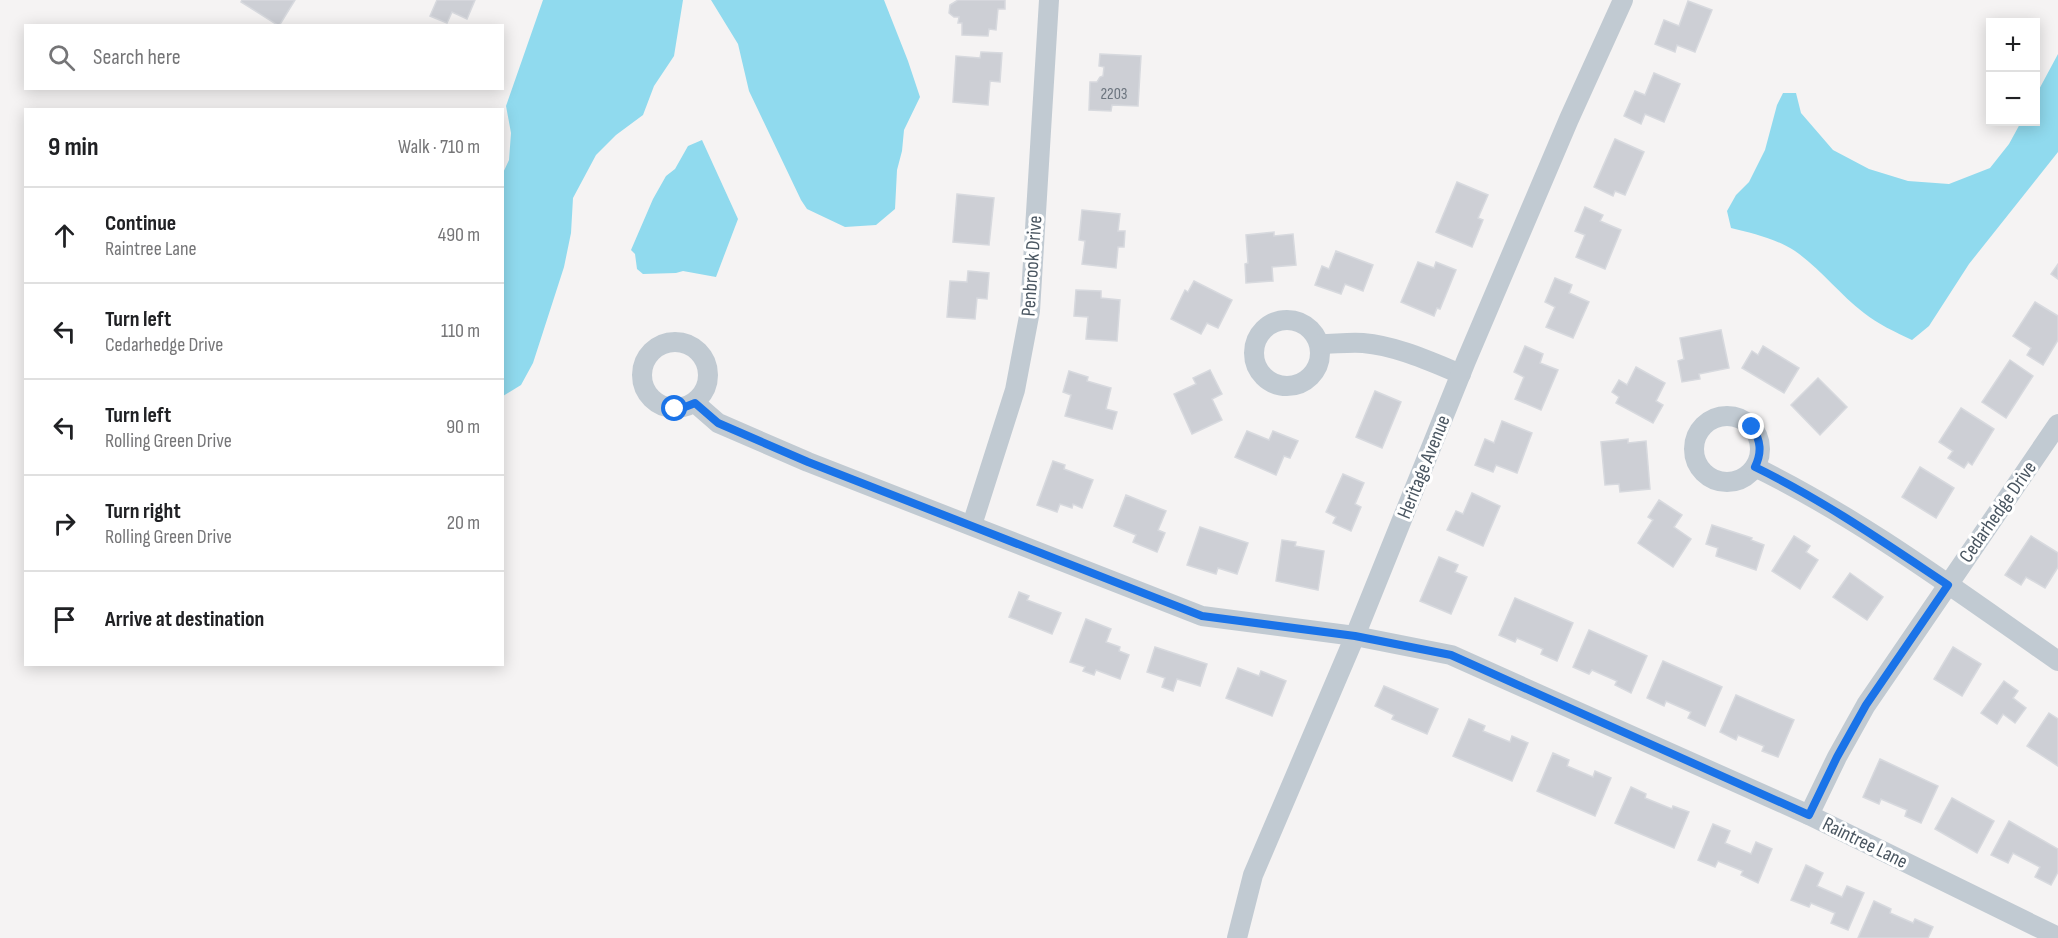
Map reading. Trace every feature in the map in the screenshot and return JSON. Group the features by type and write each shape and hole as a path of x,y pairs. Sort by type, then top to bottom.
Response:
{"street":[{"name":"Penbrook Drive","path":"972,525 1015,390 1030,310 1049,0"},
{"name":"Heritage Avenue","path":"1237,938 1253,874 1355,636 1461,374 1564,130 1623,0"},
{"path":"1320,344 1362,343 1381,346 1406,352 1461,374"},
{"name":"Raintree Lane","path":"695,403 718,423 808,462 1202,616 1355,636 1451,655 1809,815 2058,937"},
{"name":"Cedarhedge Drive","path":"1809,815 1837,757 1866,705 2058,424"},
{"path":"1755,467 1848,518 2058,661"}],"water":[{"path":"543,0 683,0 674,56 654,86 643,115 616,135 596,155 573,198 571,233 564,267 533,363 521,385 504,395 504,171 509,160 511,133 506,106"},
{"path":"711,0 884,0 920,97 904,130 897,170 895,209 876,225 845,227 807,209 749,91 738,44"},
{"path":"2058,54 2058,152 1969,264 1929,326 1912,340 1864,313 1795,251 1756,234 1731,228 1727,211 1736,195 1749,182 1765,150 1777,105 1783,93 1796,93 1801,113 1833,150 1869,169 1908,181 1949,184 1990,168 2009,144 2019,126 2040,126 2040,88"},
{"path":"702,140 738,219 716,277 683,271 643,274 637,269 635,254 631,250 653,199 666,176 675,169 688,146"}],"building":[{"path":"242,0 295,0 280,24 276,24 241,2"},
{"path":"437,0 475,0 467,19 452,12 447,23 430,16"},
{"path":"958,0 1005,0 1005,9 998,9 996,30 989,29 988,36 962,35 962,23 958,23 959,17 954,17 949,13 950,5"},
{"path":"1688,1 1712,10 1695,52 1677,45 1675,52 1655,44 1664,20 1679,26"},
{"path":"981,52 1002,53 1000,82 990,81 988,105 953,102 956,56 980,58"},
{"path":"1100,54 1141,56 1138,106 1112,105 1111,111 1089,110 1090,82 1097,82 1103,76 1104,67 1099,66"},
{"path":"1654,73 1680,84 1664,122 1645,114 1641,124 1624,116 1635,91 1645,95"},
{"path":"1615,139 1644,152 1625,195 1615,191 1613,196 1594,187"},
{"path":"1457,182 1488,195 1478,218 1483,220 1472,247 1436,232"},
{"path":"957,194 994,198 989,245 953,242"},
{"path":"1585,207 1603,215 1600,221 1621,230 1605,269 1576,257 1585,235 1575,231"},
{"path":"1082,210 1120,214 1118,231 1125,231 1124,247 1118,247 1116,268 1082,264 1085,241 1079,240"},
{"path":"1274,232 1274,236 1293,234 1296,265 1272,267 1273,281 1246,283 1245,264 1248,263 1246,235"},
{"path":"1336,251 1373,265 1363,291 1345,284 1341,294 1315,285 1322,266 1329,269"},
{"path":"1418,262 1434,268 1436,262 1456,270 1440,309 1437,308 1434,316 1401,302"},
{"path":"2058,264 2058,279 2051,274"},
{"path":"968,271 989,273 987,299 977,298 975,319 947,317 950,281 967,282"},
{"path":"1555,278 1572,285 1569,293 1589,302 1573,338 1546,327 1555,307 1545,302"},
{"path":"1194,281 1232,300 1218,328 1207,323 1201,334 1171,319 1185,290 1188,292"},
{"path":"1076,290 1101,291 1101,298 1120,300 1117,341 1086,339 1088,317 1074,316"},
{"path":"2035,302 2058,316 2058,340 2043,365 2027,355 2031,348 2013,336"},
{"path":"1721,330 1729,368 1699,374 1700,379 1682,382 1678,361 1684,359 1680,338"},
{"path":"1525,346 1543,354 1540,363 1558,370 1541,410 1515,399 1524,377 1514,372"},
{"path":"1763,346 1799,368 1784,393 1742,368 1752,351 1758,355"},
{"path":"2010,360 2033,376 2006,418 1982,402"},
{"path":"1636,367 1665,383 1656,401 1663,405 1653,423 1616,403 1619,397 1612,392 1619,380 1627,385"},
{"path":"1210,370 1222,394 1212,399 1222,420 1192,434 1174,394 1196,384 1193,378"},
{"path":"1069,371 1088,377 1087,381 1111,388 1106,409 1117,412 1112,429 1065,416 1071,395 1063,392"},
{"path":"1818,378 1847,407 1820,435 1791,405"},
{"path":"1375,391 1401,402 1382,448 1356,437"},
{"path":"1961,408 1994,429 1972,465 1968,462 1964,468 1948,458 1953,451 1939,442"},
{"path":"1502,421 1532,433 1517,473 1496,465 1493,472 1475,465 1485,439 1494,443"},
{"path":"1247,431 1269,440 1273,431 1298,441 1290,458 1284,456 1276,475 1235,457"},
{"path":"1628,439 1628,443 1646,441 1650,489 1620,492 1619,484 1605,485 1601,442"},
{"path":"1053,461 1065,465 1064,469 1093,480 1082,508 1073,504 1072,508 1060,504 1057,512 1037,505"},
{"path":"1920,467 1954,488 1936,518 1902,497"},
{"path":"1343,474 1364,483 1355,504 1361,507 1351,531 1333,523 1336,517 1326,512"},
{"path":"1472,493 1500,506 1483,546 1447,530 1456,511 1463,514"},
{"path":"1126,495 1166,511 1158,530 1165,533 1157,552 1133,542 1136,535 1114,526"},
{"path":"1659,500 1682,515 1674,527 1691,539 1673,567 1638,543 1653,520 1648,517"},
{"path":"1712,525 1752,538 1751,540 1764,545 1756,570 1716,556 1718,548 1706,544"},
{"path":"1200,527 1248,543 1237,574 1218,568 1216,574 1187,565"},
{"path":"1794,536 1810,546 1806,552 1818,560 1800,589 1772,571"},
{"path":"2031,536 2058,553 2058,567 2045,588 2026,577 2021,585 2005,575"},
{"path":"1282,540 1296,542 1295,546 1324,551 1318,590 1276,581"},
{"path":"1439,557 1458,565 1455,572 1467,577 1451,614 1420,601"},
{"path":"1850,573 1883,597 1867,620 1833,597"},
{"path":"1019,592 1029,596 1027,600 1061,613 1052,634 1009,617"},
{"path":"1515,598 1573,623 1557,661 1541,654 1543,649 1517,638 1515,642 1499,635"},
{"path":"1086,619 1111,629 1106,642 1120,647 1119,651 1129,655 1120,679 1096,670 1094,675 1083,671 1085,667 1070,662"},
{"path":"1589,630 1647,656 1631,693 1615,685 1617,681 1592,670 1589,674 1573,667"},
{"path":"1155,647 1207,664 1200,686 1177,679 1173,691 1162,687 1165,678 1147,672"},
{"path":"1953,647 1981,664 1962,696 1934,679"},
{"path":"1663,661 1722,687 1705,726 1688,718 1691,712 1666,701 1664,706 1647,698"},
{"path":"1238,668 1259,676 1261,671 1286,681 1272,716 1226,698"},
{"path":"2004,681 2018,691 2013,698 2026,708 2015,723 2003,714 1997,724 1981,713"},
{"path":"1384,686 1438,709 1427,734 1392,719 1394,715 1375,706"},
{"path":"1736,695 1794,720 1778,757 1762,751 1764,746 1738,735 1736,740 1720,732"},
{"path":"2049,713 2058,719 2058,766 2027,746"},
{"path":"1469,719 1485,726 1483,731 1510,742 1512,736 1528,743 1512,781 1453,756"},
{"path":"1553,753 1569,760 1567,766 1593,777 1595,771 1611,778 1595,816 1537,791"},
{"path":"1880,759 1938,786 1921,823 1905,816 1907,810 1881,799 1879,804 1863,797"},
{"path":"1631,787 1646,794 1645,798 1672,809 1673,806 1689,812 1674,848 1615,823"},
{"path":"1952,798 1994,821 1977,853 1935,829"},
{"path":"2009,821 2058,849 2058,872 2051,885 2035,877 2040,867 2013,853 2008,863 1991,855"},
{"path":"1713,824 1730,831 1725,843 1751,854 1756,842 1772,849 1758,883 1741,875 1743,871 1718,861 1715,867 1698,860"},
{"path":"1806,865 1823,873 1817,886 1842,897 1847,886 1864,893 1848,930 1831,923 1835,913 1811,903 1809,907 1791,900"},
{"path":"1874,901 1891,909 1890,913 1913,923 1915,919 1933,927 1928,938 1858,938"}],"route":[{"path":"675,409 695,403 718,423 808,462 1202,616 1355,636 1451,655 1809,815 1837,757 1866,705 1948,585 1848,518 1755,467 1760,457 1761,447 1752,427"}]}
